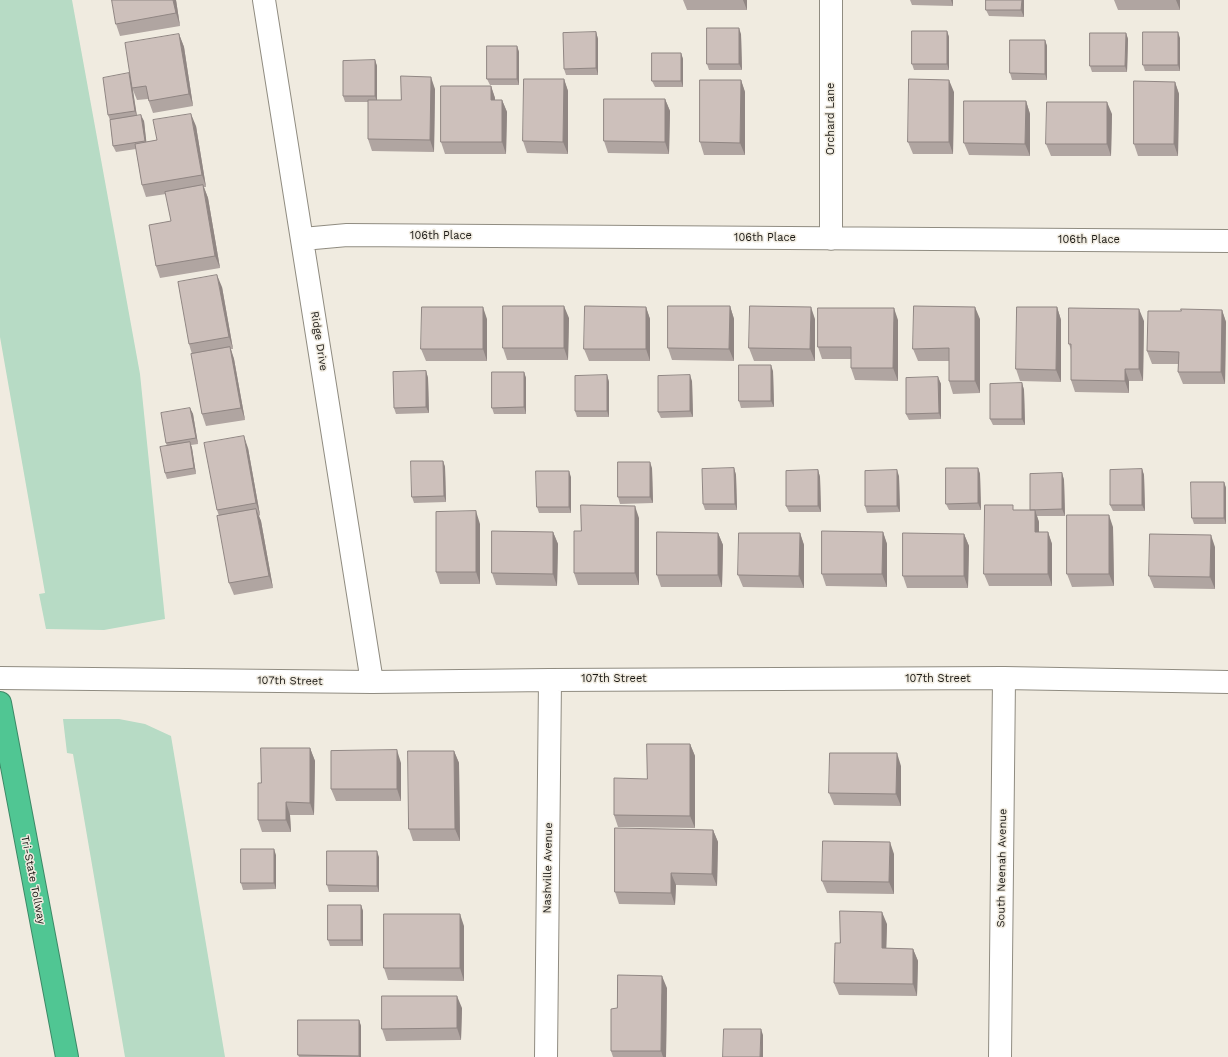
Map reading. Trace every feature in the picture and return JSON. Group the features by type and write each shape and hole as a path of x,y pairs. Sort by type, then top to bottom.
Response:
{"highway":[{"name":"Tri-State Tollway","path":"1,710 67,1057"}],"street":[{"name":"Ridge Drive","path":"264,0 372,682"},
{"name":"Orchard Lane","path":"831,0 831,239"},
{"name":"106th Place","path":"303,239 347,235 1228,241"},
{"name":"107th Street","path":"0,678 372,682 1004,678 1228,682"},
{"name":"South Neenah Avenue","path":"1000,1057 1004,678"},
{"name":"Nashville Avenue","path":"546,1057 550,680"}],"green space":[{"path":"0,0 72,0 140,374 165,619 104,630 46,629 39,594 45,593 0,337"},
{"path":"63,719 119,719 145,724 171,736 225,1057 125,1057 73,754 67,753"}],"building":[{"path":"112,0 173,0 176,13 116,24"},
{"path":"986,0 1022,0 1021,10 986,10"},
{"path":"707,28 739,28 739,64 707,64"},
{"path":"912,31 947,31 947,64 912,64"},
{"path":"596,32 596,68 564,69 563,33"},
{"path":"1143,32 1178,32 1178,65 1143,65"},
{"path":"1090,33 1126,33 1125,66 1090,66"},
{"path":"179,34 189,94 149,101 146,86 132,88 125,43"},
{"path":"1010,40 1045,40 1045,74 1010,73"},
{"path":"487,46 517,46 517,79 487,79"},
{"path":"652,53 681,53 681,81 652,81"},
{"path":"375,60 375,96 343,96 343,61"},
{"path":"129,73 135,111 108,115 103,78"},
{"path":"401,76 431,77 430,140 368,139 368,100 401,100"},
{"path":"524,79 564,79 563,142 523,141"},
{"path":"909,79 949,80 949,142 908,142"},
{"path":"700,80 741,80 740,143 700,142"},
{"path":"1134,81 1175,82 1174,144 1134,144"},
{"path":"441,86 491,86 491,100 502,100 502,142 441,142"},
{"path":"604,99 665,99 665,142 604,141"},
{"path":"964,101 1026,101 1025,144 964,143"},
{"path":"1047,102 1107,102 1107,144 1046,144"},
{"path":"191,114 202,175 142,185 135,144 157,140 153,120"},
{"path":"141,115 145,141 113,146 110,120"},
{"path":"203,185 215,256 156,266 149,225 171,221 165,192"},
{"path":"217,275 229,337 189,344 178,282"},
{"path":"503,306 564,306 564,348 503,348"},
{"path":"585,306 646,307 646,349 584,349"},
{"path":"668,306 730,306 729,349 668,348"},
{"path":"750,306 811,307 810,349 749,348"},
{"path":"914,306 975,307 975,381 949,381 949,348 913,349"},
{"path":"422,307 483,307 483,349 421,349"},
{"path":"1017,307 1057,307 1056,370 1016,369"},
{"path":"818,308 894,308 893,368 851,368 851,347 818,347"},
{"path":"1069,308 1139,309 1139,369 1125,369 1125,381 1071,380"},
{"path":"1181,309 1222,310 1221,372 1178,372 1179,352 1147,351 1148,311 1181,311"},
{"path":"230,347 241,408 202,414 191,354"},
{"path":"739,365 771,365 771,401 739,401"},
{"path":"426,371 426,407 394,408 393,372"},
{"path":"492,372 524,372 524,407 492,408"},
{"path":"607,375 607,411 575,411 575,376"},
{"path":"690,375 690,411 658,412 658,376"},
{"path":"938,377 939,413 906,414 906,378"},
{"path":"1022,383 1022,419 990,419 990,384"},
{"path":"190,408 196,438 166,443 161,413"},
{"path":"244,436 256,503 217,510 204,443"},
{"path":"190,442 194,468 165,473 160,447"},
{"path":"411,461 443,461 444,496 412,497"},
{"path":"618,462 650,462 650,497 618,497"},
{"path":"734,468 735,504 703,504 702,469"},
{"path":"946,468 978,468 978,503 946,504"},
{"path":"1142,469 1142,505 1110,505 1110,470"},
{"path":"818,470 818,506 786,506 786,471"},
{"path":"897,470 897,506 865,506 865,471"},
{"path":"536,471 569,471 569,507 537,507"},
{"path":"1062,473 1062,509 1030,510 1030,474"},
{"path":"1191,482 1224,482 1224,518 1192,518"},
{"path":"581,505 635,506 635,573 574,573 574,531 581,531"},
{"path":"985,505 1013,505 1013,510 1035,510 1035,532 1048,532 1048,574 984,574"},
{"path":"256,509 269,576 229,583 217,516"},
{"path":"476,511 476,572 436,572 436,512"},
{"path":"1067,515 1109,515 1109,574 1067,574"},
{"path":"492,531 553,532 553,574 492,573"},
{"path":"822,531 883,532 882,574 822,574"},
{"path":"657,532 718,533 718,575 657,575"},
{"path":"739,533 800,533 799,576 738,575"},
{"path":"903,533 964,534 964,576 903,576"},
{"path":"1150,534 1211,535 1210,577 1149,576"},
{"path":"647,744 690,744 690,816 614,815 614,778 647,779"},
{"path":"261,748 310,748 310,803 286,802 286,820 258,820 258,783 261,783"},
{"path":"397,750 397,789 331,789 331,751"},
{"path":"408,751 454,751 455,829 409,829"},
{"path":"830,753 897,753 896,794 829,793"},
{"path":"615,828 713,830 712,874 671,873 671,893 615,892"},
{"path":"823,841 890,842 889,882 822,881"},
{"path":"241,849 274,849 274,883 241,883"},
{"path":"327,851 377,851 377,886 327,885"},
{"path":"328,905 361,905 361,940 328,940"},
{"path":"840,911 882,912 882,948 913,949 913,984 834,983 835,943 840,943"},
{"path":"384,914 460,914 460,968 384,968"},
{"path":"618,975 662,976 661,1051 611,1051 611,1009 617,1008"},
{"path":"382,996 457,996 457,1028 382,1029"},
{"path":"298,1020 359,1020 359,1056 298,1055"},
{"path":"724,1029 761,1029 760,1057 723,1057"}]}
